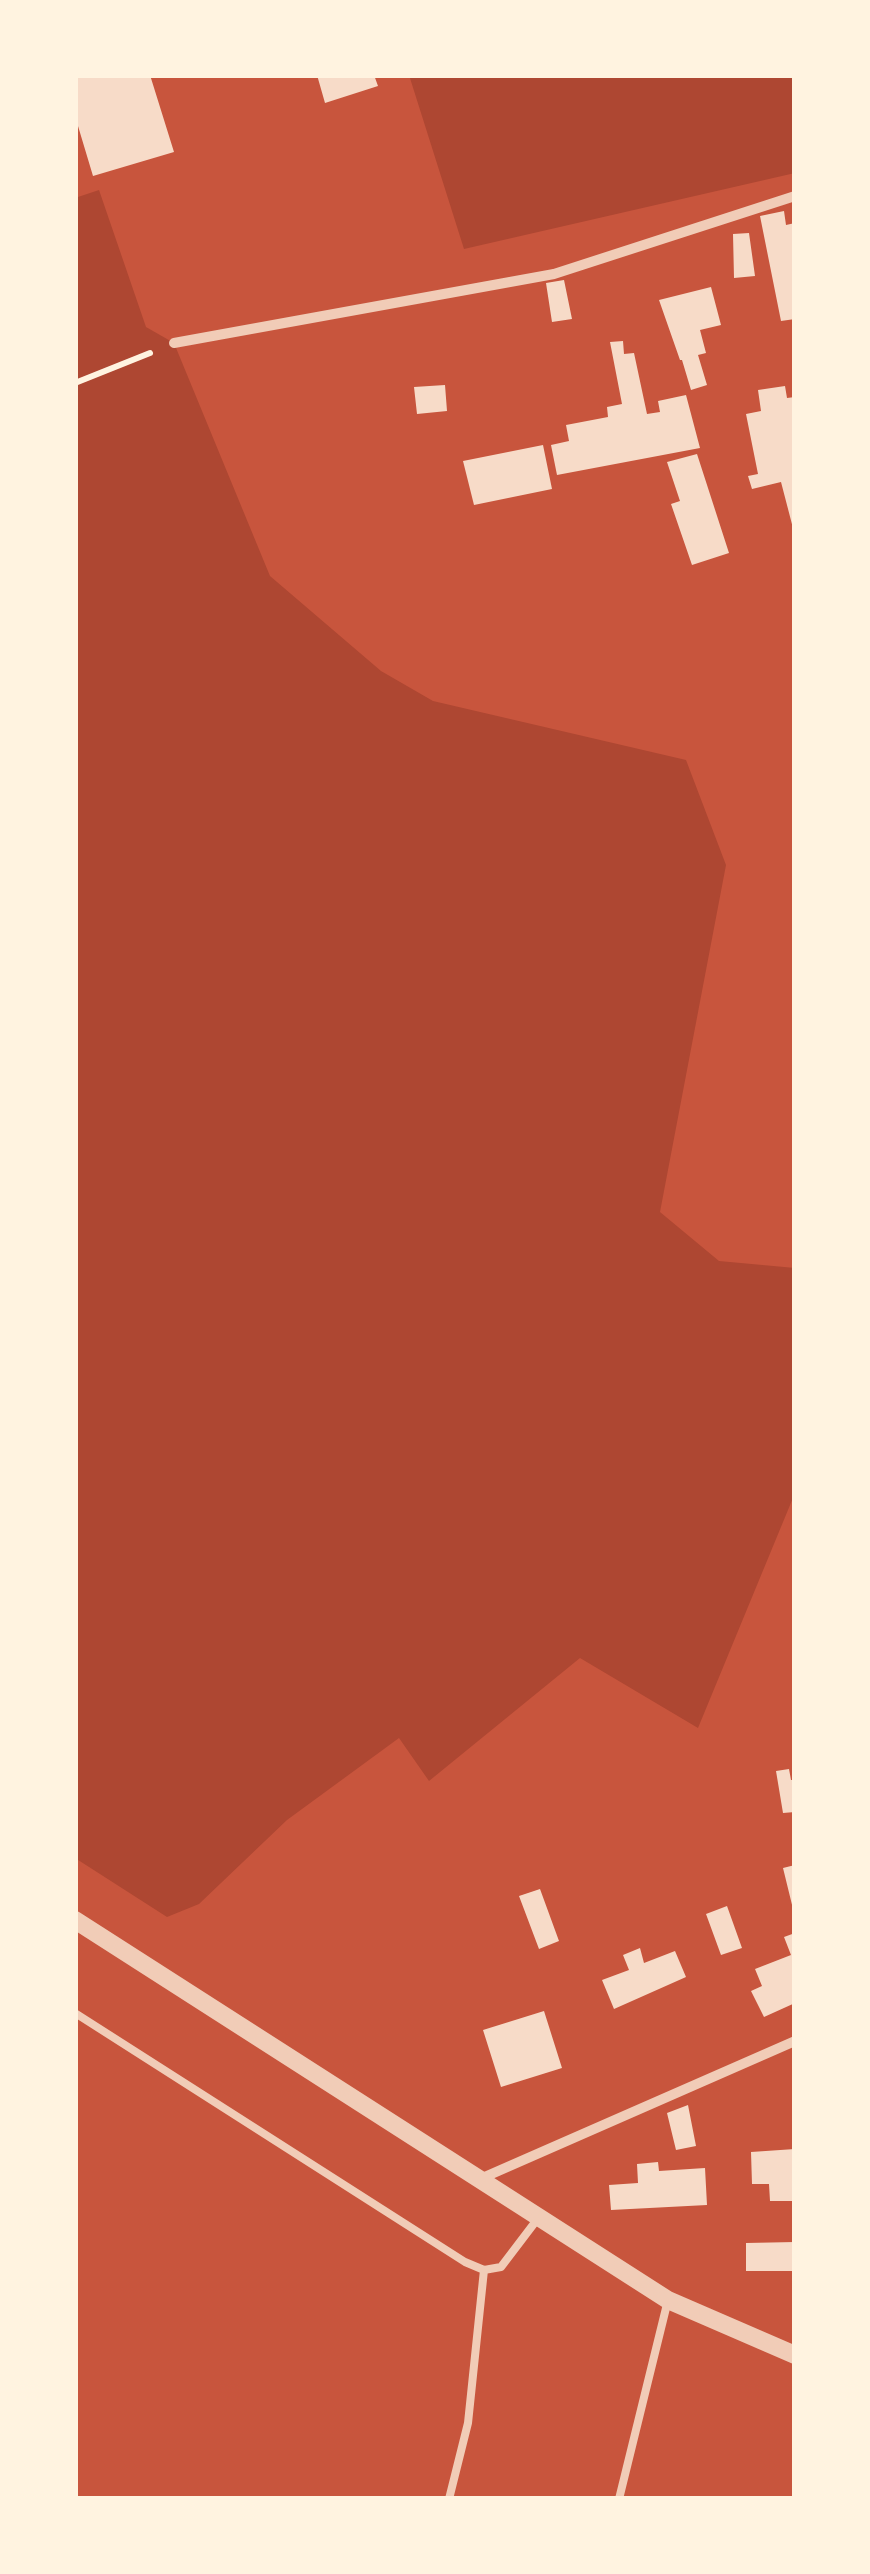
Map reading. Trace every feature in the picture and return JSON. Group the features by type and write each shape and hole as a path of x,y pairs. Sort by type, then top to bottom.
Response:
{"street":[{"path":"174,343 554,274 795,196"},
{"path":"75,1920 668,2300 795,2355"},
{"path":"479,2179 795,2042"}],"lane":[{"path":"75,2013 465,2262 484,2270 501,2267 539,2217"},
{"path":"449,2499 468,2423 484,2270"},
{"path":"619,2499 668,2300"}],"path":[{"path":"75,383 174,343"}],"shaded area":[{"path":"409,75 795,75 795,173 464,249"},
{"path":"99,190 146,327 174,343 270,576 381,671 433,701 686,760 726,865 660,1212 719,1261 795,1268 795,1493 698,1728 580,1658 429,1781 399,1738 287,1820 199,1904 167,1917 75,1858 75,198"}],"building":[{"path":"75,75 150,75 174,152 93,176 75,116"},
{"path":"317,75 374,75 378,86 325,103"},
{"path":"784,211 786,225 795,223 795,319 781,321 760,216"},
{"path":"749,233 755,276 734,278 733,234"},
{"path":"564,280 572,319 552,322 546,283"},
{"path":"711,287 721,325 700,330 706,353 698,355 707,385 691,390 659,300"},
{"path":"623,341 624,354 634,353 647,414 660,412 658,401 686,395 700,448 557,475 551,445 569,441 566,425 608,417 607,407 622,404 610,342"},
{"path":"445,385 447,411 417,414 414,387"},
{"path":"785,386 787,398 795,397 794,532 781,482 752,489 748,476 758,474 746,414 761,411 758,390"},
{"path":"543,445 552,489 474,505 463,461"},
{"path":"697,454 729,553 692,565 671,504 680,501 667,462"},
{"path":"789,1769 791,1780 795,1780 795,1812 783,1813 776,1771"},
{"path":"795,1865 795,1913 794,1913 783,1868"},
{"path":"540,1889 559,1941 539,1949 519,1896"},
{"path":"727,1906 742,1948 721,1955 706,1914"},
{"path":"795,1933 795,2003 764,2017 751,1991 762,1986 755,1969 791,1955 784,1937"},
{"path":"640,1948 644,1963 675,1951 686,1977 614,2009 602,1980 629,1970 623,1955"},
{"path":"544,2011 562,2068 501,2087 483,2030"},
{"path":"688,2105 696,2146 676,2150 667,2113"},
{"path":"795,2149 795,2201 770,2201 769,2184 752,2184 751,2152"},
{"path":"658,2162 659,2171 705,2168 707,2205 611,2210 609,2185 638,2183 637,2164"},
{"path":"795,2242 794,2271 746,2271 746,2243"}]}
